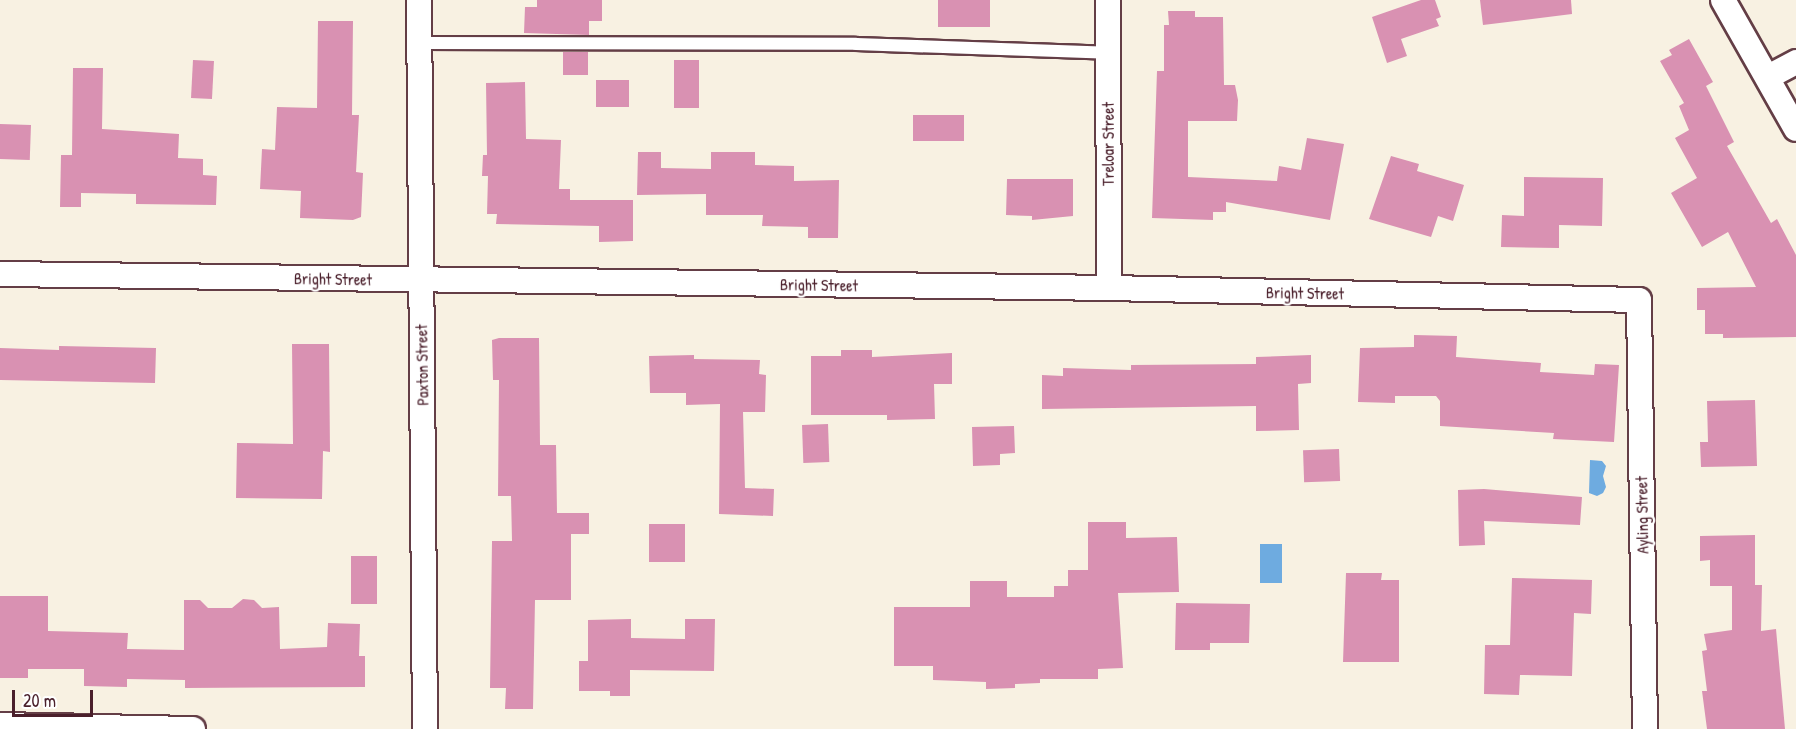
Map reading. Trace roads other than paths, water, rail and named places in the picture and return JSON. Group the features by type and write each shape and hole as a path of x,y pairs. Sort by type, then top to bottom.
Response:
{"street":[{"name":"Paxton Street","path":"419,0 425,729"},
{"name":"Treloar Street","path":"1108,0 1109,288"},
{"path":"1723,0 1796,129"},
{"path":"1768,77 1796,62"},
{"name":"Bright Street","path":"0,274 1109,288 1639,300"},
{"name":"Ayling Street","path":"1639,300 1645,729"},
{"path":"0,725 193,729"}],"lane":[{"path":"419,43 856,44 1108,53"}],"water":[{"path":"1590,460 1602,461 1606,466 1603,476 1606,487 1603,493 1597,496 1589,493"},
{"path":"1260,544 1282,544 1282,583 1260,583"}]}
